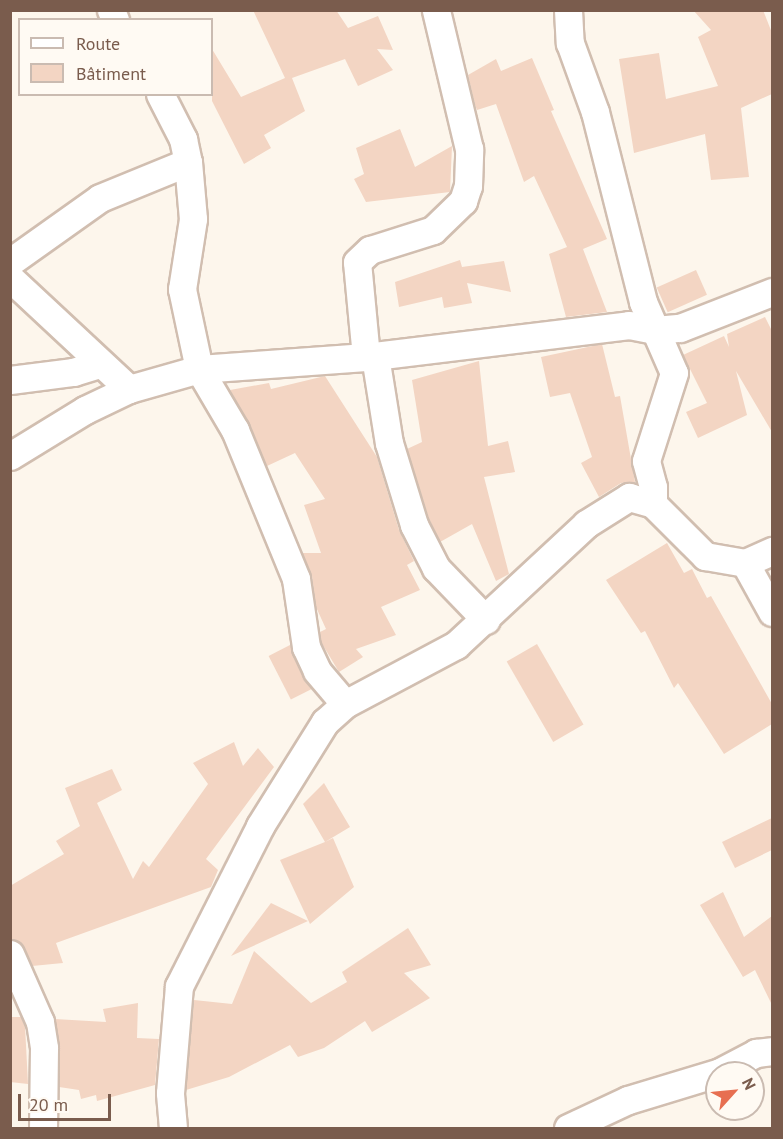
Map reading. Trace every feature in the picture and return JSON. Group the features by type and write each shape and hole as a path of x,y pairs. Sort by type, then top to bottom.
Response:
{"street":[{"path":"436,10 469,149 468,186 463,201 433,230 370,250 357,262 370,357 389,444 414,525 436,568 486,620"},
{"path":"568,10 570,43 596,112 643,302 674,373 646,461 653,488 653,504"},
{"path":"161,96 183,139 188,162 193,219 182,289 199,369 235,430 297,579 306,647 317,671 345,704"},
{"path":"10,261 100,198 188,162"},
{"path":"10,278 99,364 129,389"},
{"path":"10,456 85,410 129,389 199,369 370,357 629,325 655,330 680,328 772,292"},
{"path":"10,380 73,372 99,364"},
{"path":"173,1128 173,1029 184,972 260,825 309,744 345,704 423,665 486,620 586,524 628,497 653,504 705,556 745,563 772,551"},
{"path":"745,563 772,612"},
{"path":"10,954 41,1031 43,1128"},
{"path":"568,1128 628,1100 720,1071 756,1053 772,1051"}],"building":[{"path":"253,10 336,10 348,28 378,16 393,50 377,49 393,70 358,86 345,59 292,78 305,111 264,135 271,148 244,164 212,101 213,51 241,97 285,78"},
{"path":"693,10 763,10 772,33 772,94 741,108 749,177 711,180 705,134 634,153 619,59 659,53 666,99 718,86 698,37 711,30"},
{"path":"532,58 554,110 551,111 607,239 583,249 607,312 566,317 549,254 567,247 534,176 524,182 496,104 477,110 475,105 468,75 496,59 501,71"},
{"path":"400,129 415,167 452,146 450,192 366,202 354,179 364,174 356,148"},
{"path":"460,260 462,267 504,261 511,292 467,283 472,303 444,308 442,297 399,307 395,282"},
{"path":"696,270 707,295 668,312 657,287"},
{"path":"765,317 772,331 772,432 736,371 747,415 698,438 686,412 707,403 683,355 724,336 729,347 727,334"},
{"path":"602,344 615,397 620,396 635,482 621,483 599,497 581,463 592,457 570,393 550,397 541,357"},
{"path":"479,361 488,446 508,441 515,472 484,477 509,574 496,581 472,524 440,542 429,519 407,449 422,442 412,380"},
{"path":"325,376 377,457 399,530 414,561 407,565 420,590 381,607 396,635 356,649 363,657 339,672 321,642 320,632 326,629 316,607 312,576 302,553 321,553 304,505 325,499 295,453 267,466 230,390 269,383 271,389"},
{"path":"667,543 684,573 692,569 707,598 711,596 772,704 772,724 724,754 678,683 674,688 645,631 641,633 606,580"},
{"path":"537,644 584,725 553,742 507,662"},
{"path":"290,645 312,689 291,700 269,656"},
{"path":"234,742 243,766 258,748 274,767 206,859 218,870 211,887 56,943 63,963 32,966 24,947 10,938 10,886 64,854 56,841 80,826 65,788 112,769 122,790 97,803 133,879 143,861 149,867 208,784 193,763"},
{"path":"324,783 350,827 325,842 303,804"},
{"path":"772,818 772,850 735,868 722,842"},
{"path":"333,838 354,887 310,924 280,860"},
{"path":"723,892 744,937 772,916 772,1005 755,970 743,977 700,905"},
{"path":"271,903 308,921 231,956"},
{"path":"408,928 431,965 404,973 430,998 372,1032 365,1021 324,1048 298,1057 290,1045 229,1077 186,1090 194,1000 232,1004 254,951 311,1003 347,982 342,972"},
{"path":"138,1003 137,1038 159,1039 155,1085 97,1101 96,1095 81,1099 79,1090 59,1087 55,1019 106,1022 103,1009"},
{"path":"10,1017 21,1017 25,1026 28,1084 10,1082"}]}
